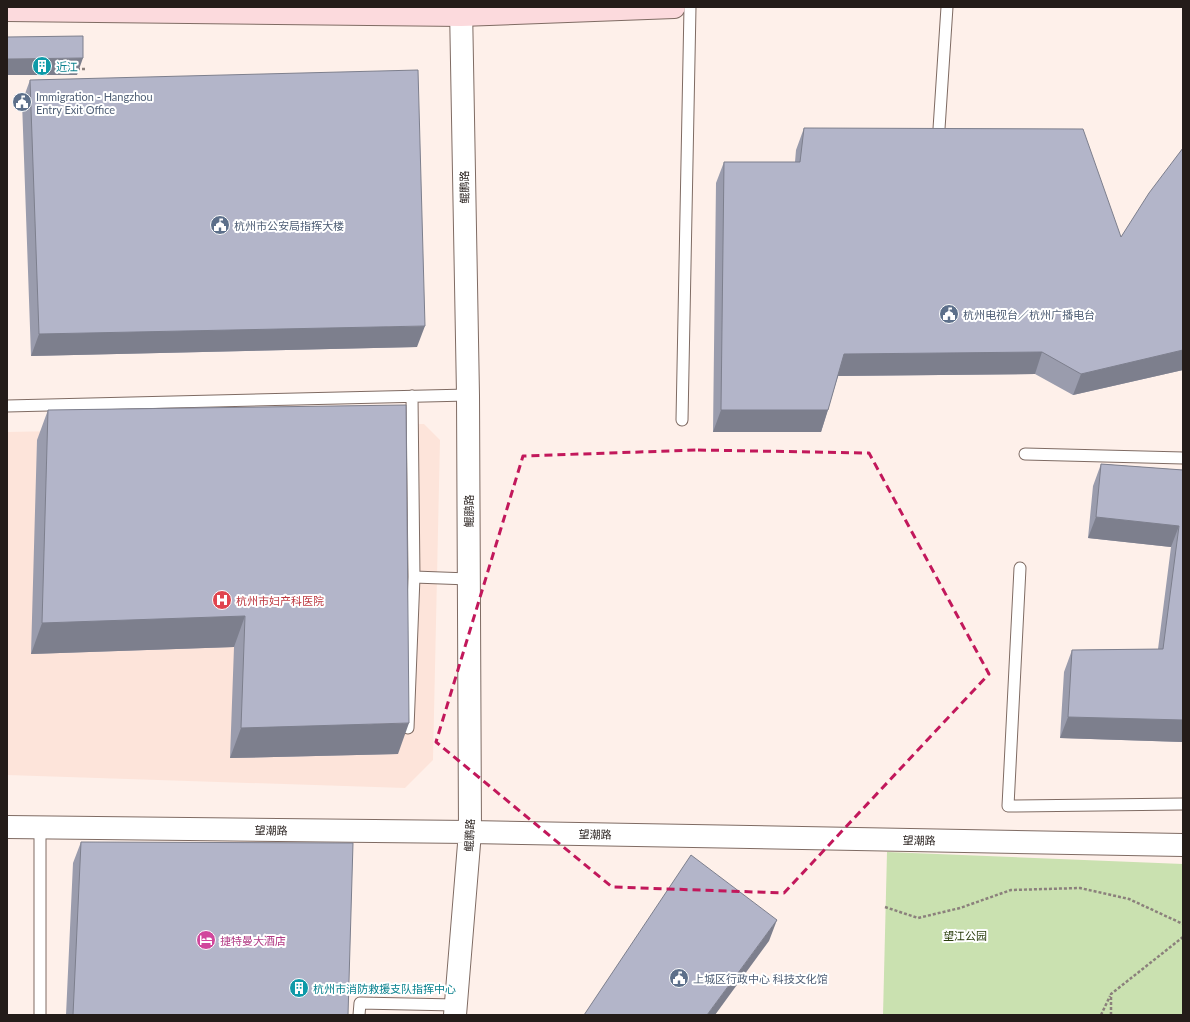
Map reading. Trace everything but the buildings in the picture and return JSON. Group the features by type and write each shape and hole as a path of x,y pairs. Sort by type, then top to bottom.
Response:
{"main road":[{"path":"7,10 461,11 674,7"}],"street":[{"name":"鲲鹏路","path":"455,1010 470,832 468,395 461,11"},
{"name":"望潮路","path":"7,827 470,832 1183,845"}],"lane":[{"path":"682,420 690,7"},
{"path":"938,150 947,7"},
{"path":"7,406 412,400 468,395"},
{"path":"399,412 412,400"},
{"path":"408,728 414,577 412,400"},
{"path":"1025,454 1183,458"},
{"path":"1020,568 1008,806 1183,804"},
{"path":"414,577 469,578"},
{"path":"40,828 40,1015"},
{"path":"359,1015 360,1003 455,1010"}],"path":[{"path":"70,69 86,68"},
{"path":"885,907 918,918 960,908 1011,890 1080,888 1129,899 1183,924"},
{"path":"1101,1015 1111,994 1183,937"},
{"path":"1111,994 1111,1015"}],"highlighted area":[{"path":"698,450 869,453 989,674 784,893 612,887 436,742 523,456"}],"shaded area":[{"name":"杭州市妇产科医院","path":"424,424 440,440 433,760 405,788 7,775 7,432"}],"green space":[{"name":"望江公园","path":"887,852 1183,864 1183,1015 883,1015"}],"place":[{"name":"近江","path":"42,66"},
{"name":"Immigration - Hangzhou Entry Exit Office","path":"22,102"},
{"name":"杭州市公安局指挥大楼","path":"220,225"},
{"name":"杭州电视台／杭州广播电台","path":"949,314"},
{"name":"杭州市妇产科医院","path":"222,600"},
{"name":"捷特曼大酒店","path":"206,940"},
{"name":"上城区行政中心 科技文化馆","path":"679,978"},
{"name":"杭州市消防救援支队指挥中心","path":"299,988"}]}
